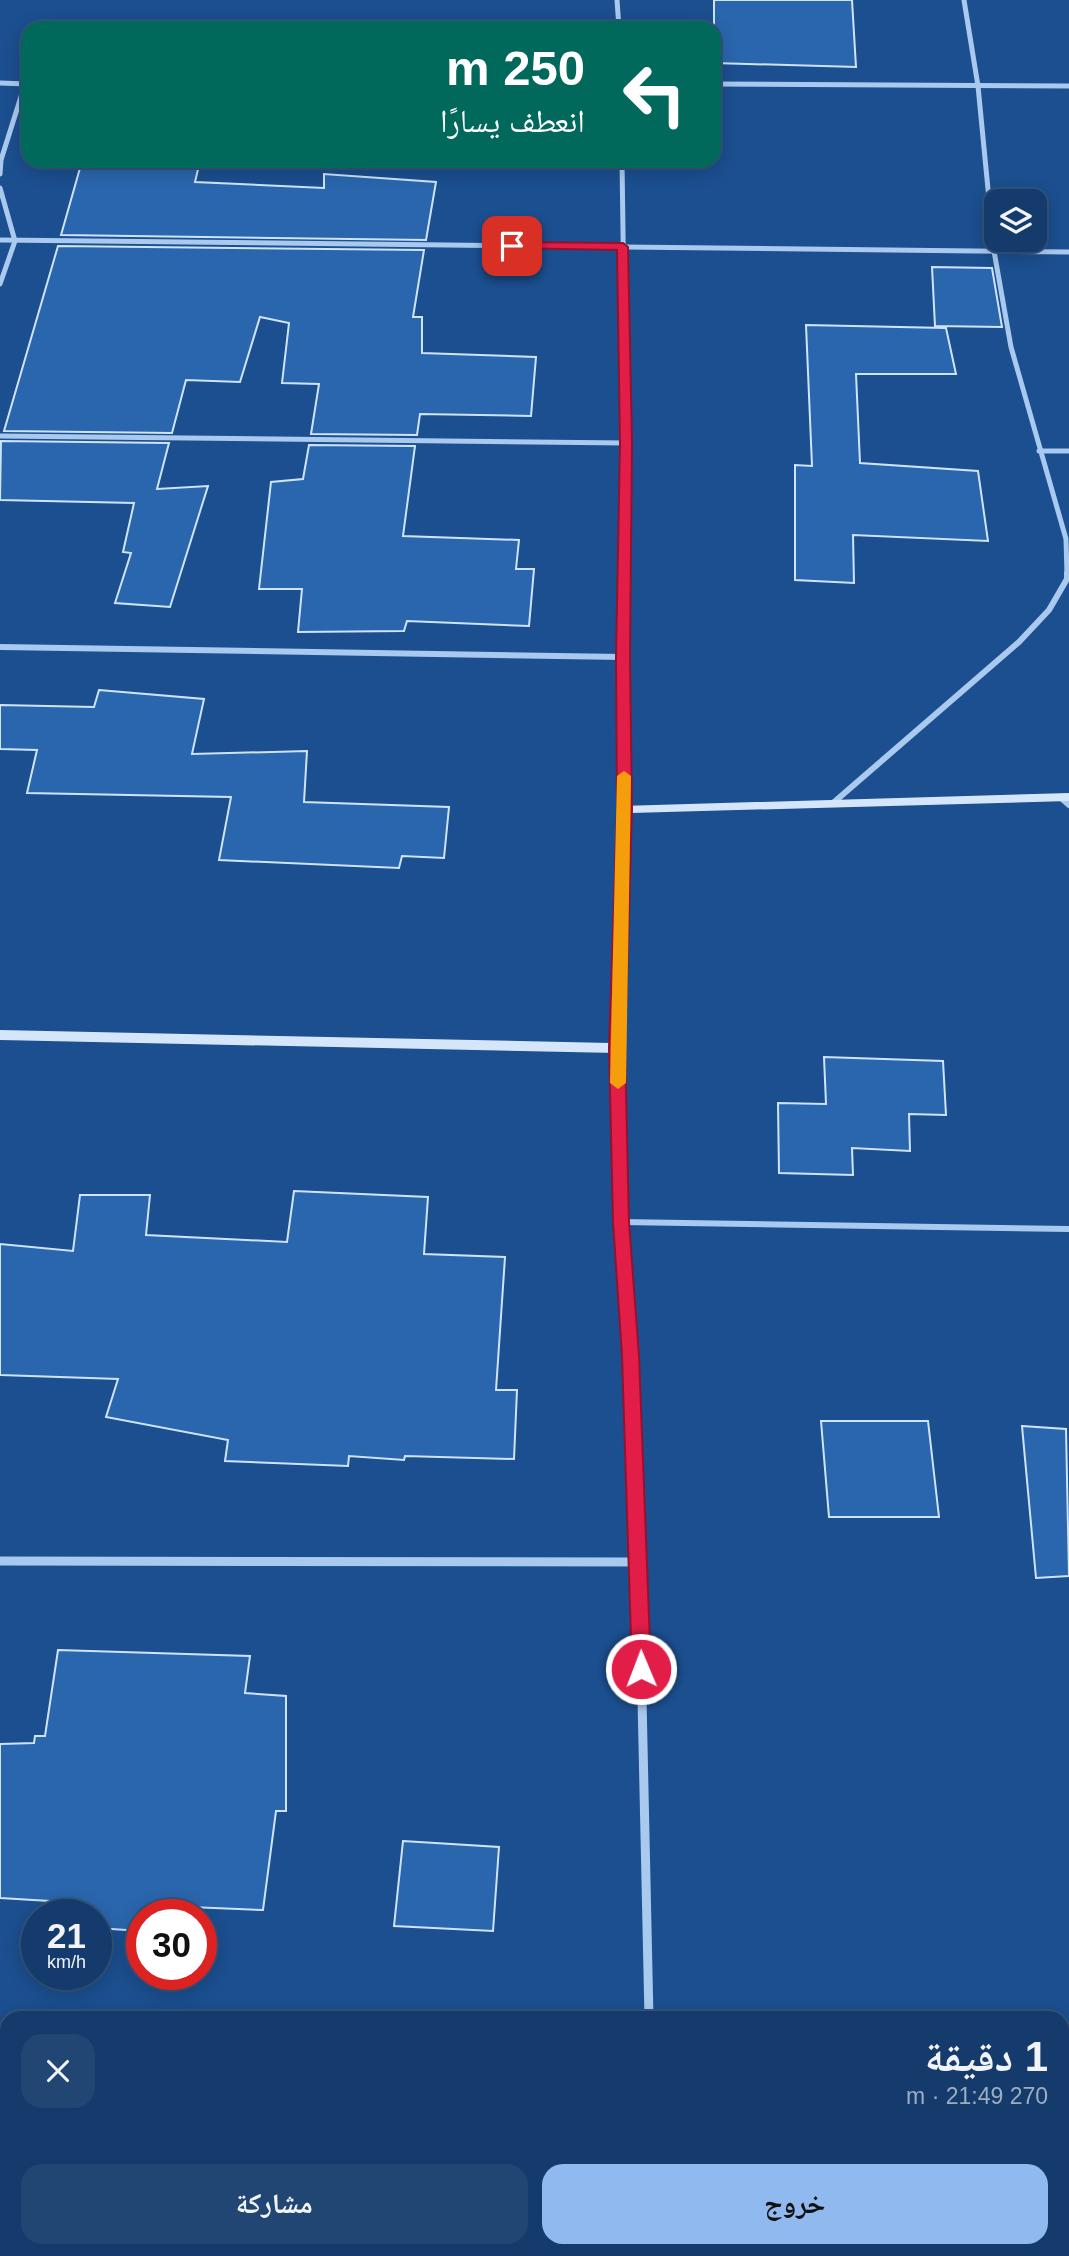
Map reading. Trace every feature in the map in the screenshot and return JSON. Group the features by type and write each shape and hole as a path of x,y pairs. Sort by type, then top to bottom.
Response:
{"street":[{"path":"617,0 618,21"},
{"path":"964,0 978,86 988,189"},
{"path":"0,83 21,84"},
{"path":"721,84 1069,86"},
{"path":"0,174 1,160 21,99"},
{"path":"622,168 626,443 623,657 625,809 617,1048 621,1222 631,1356 639,1562 649,2011"},
{"path":"0,188 15,241 0,284"},
{"path":"0,240 984,251"},
{"path":"833,803 1019,642 1049,610 1067,579 1066,539 1011,347 994,252"},
{"path":"1047,252 1069,252"},
{"path":"0,436 626,443"},
{"path":"1039,451 1069,451"},
{"path":"0,647 623,657"},
{"path":"625,809 1066,800"},
{"path":"0,1035 617,1048"},
{"path":"621,1222 1069,1229"},
{"path":"0,1561 639,1562"}],"building":[{"path":"714,0 852,0 856,67 721,63 721,21 714,21"},
{"path":"80,168 198,168 195,182 324,188 324,174 436,182 426,240 61,235"},
{"path":"58,246 424,250 413,317 422,317 422,353 536,357 531,416 420,414 417,435 311,434 319,384 282,383 289,323 260,317 240,382 186,380 172,433 4,431"},
{"path":"932,267 992,268 1002,327 935,326"},
{"path":"806,325 946,328 956,374 856,374 860,463 978,471 988,541 853,535 854,583 795,580 795,465 812,466"},
{"path":"1,441 169,443 157,489 208,486 170,607 115,603 131,553 123,552 134,503 0,500"},
{"path":"309,445 415,446 403,536 519,540 516,569 534,569 529,626 407,621 404,631 298,632 302,589 259,589 271,482 303,479"},
{"path":"99,690 204,699 192,754 307,751 304,802 449,807 444,858 402,856 399,868 219,860 231,797 27,793 37,750 0,749 0,705 94,707"},
{"path":"824,1057 943,1061 946,1115 909,1114 910,1151 852,1148 853,1175 779,1173 778,1103 826,1104"},
{"path":"294,1191 428,1197 424,1254 505,1257 496,1390 517,1390 514,1459 405,1456 404,1460 349,1456 348,1466 225,1461 228,1440 106,1417 118,1379 0,1375 0,1244 73,1251 80,1195 150,1195 146,1235 287,1242"},
{"path":"821,1421 928,1421 939,1517 829,1517"},
{"path":"1022,1426 1066,1429 1069,1576 1036,1578"},
{"path":"58,1650 250,1656 245,1693 286,1696 286,1811 276,1811 263,1910 217,1908 217,1899 126,1899 126,1930 112,1929 112,1899 0,1898 0,1744 34,1743 35,1736 45,1736"},
{"path":"403,1841 499,1847 493,1931 394,1926"}],"slow traffic":[{"path":"618,1083 624,776"}],"route":[{"path":"512,246 623,247 626,443 623,657 625,809 617,1048 621,1222 631,1356 641,1669"}]}
